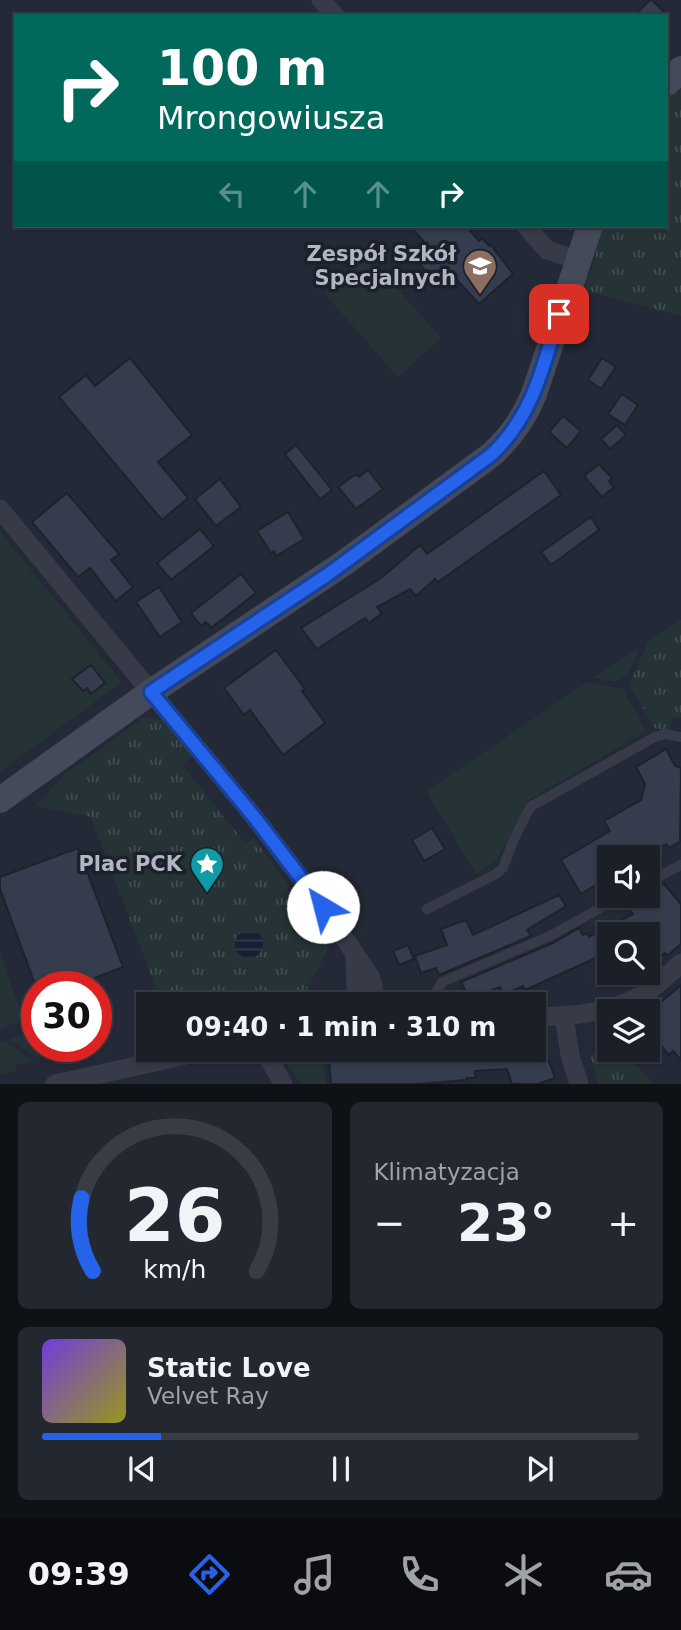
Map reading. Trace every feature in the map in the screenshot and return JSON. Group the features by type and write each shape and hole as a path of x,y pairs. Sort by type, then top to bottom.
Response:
{"street":[{"path":"321,0 333,14"},
{"path":"668,82 681,69"},
{"path":"528,228 547,250 578,260"},
{"path":"0,800 151,692 344,563 508,440 527,411 534,394 589,228"},
{"path":"0,509 262,827 323,907 370,976 373,992"},
{"path":"354,955 355,992"},
{"path":"546,1017 593,1013 619,1006 642,995 681,963"},
{"path":"564,1016 570,1055 579,1084"},
{"path":"55,1084 155,1062"},
{"path":"271,1062 283,1084"}],"lane":[{"path":"427,909 503,868 530,807 655,737 666,734 681,737"},
{"path":"660,876 681,865"},
{"path":"436,992 442,982 550,936 600,908"}],"green space":[{"path":"681,83 681,316 580,289 592,269 602,228 668,228 668,95"},
{"path":"367,254 441,338 398,377 324,293"},
{"path":"0,532 122,682 0,772"},
{"path":"681,620 681,718 673,717 669,729 664,730 655,728 629,685 648,642"},
{"path":"640,647 628,674 615,682 593,678"},
{"path":"588,682 623,689 646,731 527,801 496,861 476,874 426,791"},
{"name":"Plac PCK","path":"140,718 163,720 192,756 182,765 245,843 254,838 330,945 306,992 157,992 91,817 36,806 63,776 141,720"},
{"path":"0,954 21,1012 21,1021 0,1029"},
{"path":"21,1036 21,1047 10,1039"},
{"path":"5,1041 21,1053 21,1062 28,1062 16,1065 16,1071 0,1074 0,1043"},
{"path":"597,1052 597,1062 634,1062 653,1084 599,1084 590,1055"},
{"path":"286,1062 324,1062 326,1084 301,1084"}],"water":[{"path":"249,930 259,934 263,944 259,954 249,958 239,954 235,944 239,934"}],"building":[{"path":"652,0 666,14 636,14"},
{"path":"412,228 468,228 479,241 482,238 489,246 490,244 513,274 479,304 448,270 435,282 412,255 426,244"},
{"path":"130,358 192,435 158,462 188,498 162,520 59,397 86,375 95,386"},
{"path":"602,358 616,367 601,389 588,380"},
{"path":"622,394 638,405 625,425 608,414"},
{"path":"563,416 581,431 567,448 549,432"},
{"path":"617,425 626,435 610,449 601,439"},
{"path":"296,445 332,490 320,499 285,454"},
{"path":"599,464 612,478 609,481 614,487 602,497 584,476"},
{"path":"368,470 383,489 356,509 338,487 356,474 359,477"},
{"path":"544,471 561,495 438,582 435,579 416,596 410,589 377,607 382,613 369,623 365,618 317,649 301,628 381,578 420,545 427,554"},
{"path":"220,479 241,507 216,526 195,499"},
{"path":"67,493 119,554 111,560 133,587 116,601 90,568 78,577 32,522"},
{"path":"288,512 304,539 276,556 274,551 271,553 257,531"},
{"path":"591,517 599,530 551,565 541,552"},
{"path":"200,529 214,546 171,580 157,563"},
{"path":"241,574 256,593 211,628 206,622 201,626 191,613"},
{"path":"159,587 182,622 160,637 136,602"},
{"path":"276,650 305,689 302,691 325,723 283,755 250,710 244,715 224,688"},
{"path":"91,665 105,683 91,694 87,688 83,691 72,679"},
{"path":"666,749 675,766 681,768 680,842 669,848 666,844 660,848 660,845 597,845 597,884 581,894 561,860 610,831 604,821 641,800 645,784 636,767"},
{"path":"432,828 445,849 424,861 412,840"},
{"path":"78,848 123,967 112,971 30,971 0,889 0,877"},
{"path":"664,884 681,904 681,944 667,956 665,953 660,956 660,922 618,922 633,914 628,908 660,908 660,886"},
{"path":"559,895 566,906 527,930 531,936 439,975 436,968 421,973 415,956 447,945 441,929 466,920 473,935"},
{"path":"579,928 583,935 587,933 589,937 597,933 597,957 525,990 523,986 510,992 502,992 500,987 487,992 466,992 461,982 553,943"},
{"path":"408,945 414,959 399,965 393,951"},
{"path":"681,985 681,1060 673,1051 669,1055 660,1045 660,1003"},
{"path":"546,1053 555,1078 538,1084 512,1084 507,1069 475,1071 475,1078 466,1080 420,1084 331,1084 329,1062 546,1062"}],"place":[{"name":"Zespół Szkół Specjalnych","path":"480,296"},
{"name":"Plac PCK","path":"207,894"}],"route":[{"path":"323,907 255,818 151,692 344,563 508,440 527,411 534,394 559,314"}]}
